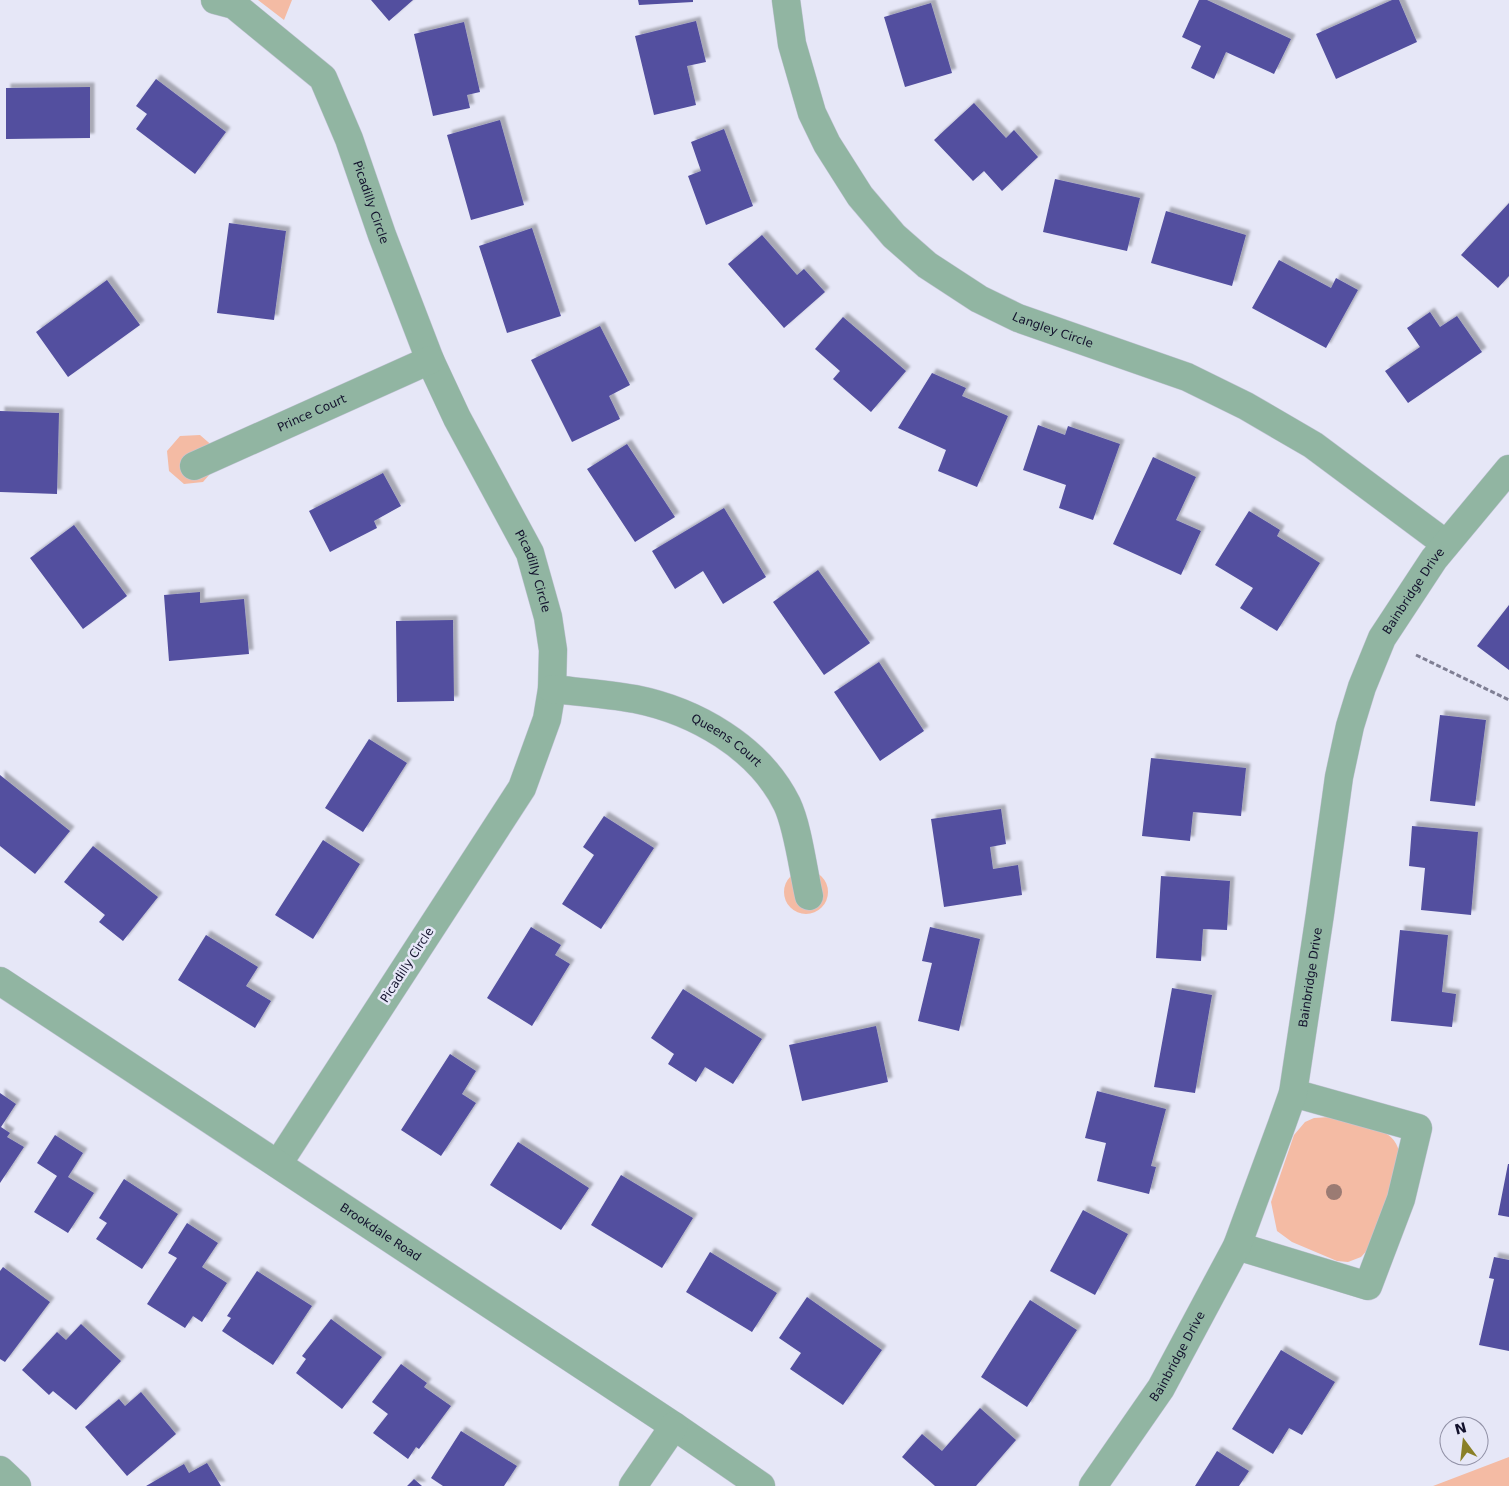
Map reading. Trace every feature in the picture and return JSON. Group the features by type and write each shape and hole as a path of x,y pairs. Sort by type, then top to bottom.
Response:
{"street":[{"name":"Picadilly Circle","path":"215,0 234,5 323,78 350,139 382,235 430,360 457,418 530,553 548,617 553,650 552,689 547,719 522,788 278,1164"},
{"name":"Langley Circle","path":"786,0 792,44 812,113 827,144 860,196 894,236 927,265 979,299 1018,318 1187,377 1246,406 1313,445 1446,544"},
{"name":"Prince Court","path":"194,466 430,360"},
{"name":"Bainbridge Drive","path":"1093,1486 1161,1388 1237,1246 1258,1194 1293,1093 1339,777 1350,726 1362,687 1382,638 1434,559 1509,469"},
{"name":"Queens Court","path":"552,689 635,699 698,721 732,740 773,779 788,805 795,828 809,896"},
{"name":"Brookdale Road","path":"0,980 674,1426 760,1486"},
{"path":"1237,1246 1368,1286 1401,1199 1418,1128 1293,1093"},
{"path":"633,1486 674,1426"},
{"path":"0,1470 17,1486"}],"path":[{"path":"1416,655 1509,700"}],"shaded area":[{"path":"258,0 292,0 284,20"},
{"path":"200,435 215,448 216,467 203,482 184,484 169,471 167,451 180,436"},
{"path":"806,870 818,874 824,880 828,892 824,904 818,910 806,914 794,910 788,904 784,892 788,880 794,874"},
{"path":"1330,1117 1379,1129 1394,1140 1399,1151 1399,1160 1371,1246 1361,1257 1348,1262 1337,1261 1292,1242 1277,1231 1271,1202 1294,1135 1305,1122 1314,1118"},
{"path":"1509,1457 1509,1486 1433,1486 1489,1466"}],"building":[{"path":"371,0 413,0 389,21"},
{"path":"638,0 693,0 693,2 639,5"},
{"path":"1199,0 1207,0 1291,39 1274,74 1226,52 1214,79 1191,68 1201,46 1182,37"},
{"path":"1392,0 1399,0 1417,42 1336,79 1316,34"},
{"path":"931,3 952,73 905,87 884,17"},
{"path":"696,21 706,62 687,66 696,105 654,115 635,36"},
{"path":"464,22 480,92 467,95 470,108 433,116 414,34"},
{"path":"156,79 226,132 195,174 136,129 147,114 136,106"},
{"path":"90,87 90,138 6,139 6,88"},
{"path":"974,103 1006,138 1014,130 1038,157 1002,191 984,171 973,181 934,140"},
{"path":"500,120 524,205 471,220 447,135"},
{"path":"724,129 753,206 706,225 688,176 701,171 691,142"},
{"path":"1055,179 1140,198 1127,251 1043,232"},
{"path":"1509,203 1509,276 1498,288 1461,255"},
{"path":"1166,211 1246,235 1232,286 1151,263"},
{"path":"229,223 286,231 274,320 217,313"},
{"path":"532,228 561,316 507,333 479,246"},
{"path":"762,235 797,275 804,269 825,292 784,328 728,264"},
{"path":"1279,260 1331,288 1336,278 1358,290 1326,348 1252,308"},
{"path":"107,280 140,325 68,377 36,332"},
{"path":"1430,312 1440,327 1457,316 1482,352 1408,403 1385,371 1420,347 1407,328"},
{"path":"843,317 906,371 871,412 833,379 840,371 815,349"},
{"path":"600,326 630,385 609,396 620,419 572,442 531,360"},
{"path":"932,373 966,388 962,396 1008,416 977,487 938,471 946,450 898,428"},
{"path":"0,411 59,413 57,494 0,492"},
{"path":"1038,425 1065,435 1068,426 1120,444 1093,520 1059,508 1066,485 1023,470"},
{"path":"627,444 675,517 635,542 587,469"},
{"path":"1153,457 1196,477 1176,520 1201,531 1181,575 1113,544"},
{"path":"383,473 401,506 374,521 377,528 330,552 309,511"},
{"path":"724,508 766,577 723,604 703,571 675,589 652,551"},
{"path":"1249,511 1280,530 1277,536 1320,563 1277,631 1240,608 1253,588 1215,565"},
{"path":"74,525 127,596 83,629 30,558"},
{"path":"818,570 870,643 824,675 773,602"},
{"path":"200,592 200,603 244,599 249,654 169,661 164,595"},
{"path":"1509,605 1509,670 1477,646"},
{"path":"453,620 454,701 397,702 396,621"},
{"path":"879,662 924,731 880,761 834,692"},
{"path":"1440,715 1486,720 1475,806 1430,801"},
{"path":"369,739 407,763 363,832 325,808"},
{"path":"1151,758 1246,768 1241,816 1193,812 1190,841 1142,836"},
{"path":"0,775 70,831 35,874 0,846"},
{"path":"1001,809 1006,844 990,847 993,869 1018,865 1022,895 944,907 931,819"},
{"path":"604,816 654,848 601,929 562,904 594,855 583,847"},
{"path":"1412,826 1478,832 1471,915 1421,910 1425,868 1409,866"},
{"path":"323,840 360,864 313,939 275,915"},
{"path":"93,846 158,897 123,941 99,922 105,915 64,882"},
{"path":"1161,876 1230,881 1227,930 1203,929 1201,961 1156,958"},
{"path":"531,927 561,945 555,955 570,964 532,1026 487,998"},
{"path":"930,927 980,939 959,1031 918,1021 932,963 922,961"},
{"path":"1400,930 1448,935 1442,992 1456,994 1452,1027 1391,1021"},
{"path":"206,935 258,967 246,986 271,1001 255,1028 178,980"},
{"path":"1172,988 1212,995 1195,1093 1154,1087"},
{"path":"683,989 762,1039 733,1084 705,1067 696,1082 668,1064 674,1054 651,1038"},
{"path":"876,1026 888,1082 802,1101 789,1045"},
{"path":"450,1054 476,1071 462,1094 476,1103 441,1156 401,1130"},
{"path":"1097,1091 1166,1109 1151,1166 1156,1167 1149,1194 1097,1181 1106,1143 1085,1138"},
{"path":"0,1093 16,1104 1,1127 10,1133 7,1137 24,1147 0,1183"},
{"path":"55,1135 83,1153 68,1177 94,1193 68,1233 34,1212 57,1176 37,1163"},
{"path":"518,1142 589,1188 561,1230 490,1185"},
{"path":"1509,1164 1509,1217 1498,1215"},
{"path":"621,1175 693,1218 662,1268 591,1225"},
{"path":"124,1179 178,1214 142,1269 96,1239 107,1223 99,1218"},
{"path":"1083,1210 1128,1234 1095,1295 1050,1271"},
{"path":"187,1223 218,1243 202,1267 227,1283 202,1322 193,1316 185,1328 147,1304 177,1258 168,1253"},
{"path":"710,1252 777,1293 752,1332 686,1292"},
{"path":"1494,1257 1509,1260 1509,1351 1479,1345 1494,1279 1489,1278"},
{"path":"3,1267 50,1302 5,1362 0,1359 0,1271"},
{"path":"257,1271 312,1306 273,1365 222,1331 231,1318 227,1316"},
{"path":"807,1297 882,1350 843,1405 790,1369 801,1353 779,1338"},
{"path":"1030,1300 1077,1330 1027,1407 981,1377"},
{"path":"331,1319 382,1357 342,1409 296,1373 306,1359 302,1356"},
{"path":"81,1324 121,1361 76,1410 53,1391 49,1395 22,1370 57,1332 66,1340"},
{"path":"1281,1350 1335,1382 1302,1435 1289,1428 1273,1454 1232,1429"},
{"path":"401,1364 427,1383 424,1387 451,1406 419,1449 416,1447 408,1459 373,1433 388,1414 372,1402"},
{"path":"141,1392 176,1434 127,1476 85,1427 119,1399 125,1406"},
{"path":"980,1408 1016,1440 976,1486 935,1486 902,1457 922,1434 942,1451"},
{"path":"461,1431 517,1466 504,1486 443,1486 431,1478"},
{"path":"1217,1451 1249,1471 1239,1486 1195,1486"},
{"path":"207,1463 221,1486 146,1486 184,1464 189,1473"},
{"path":"414,1479 422,1486 407,1486"}]}
